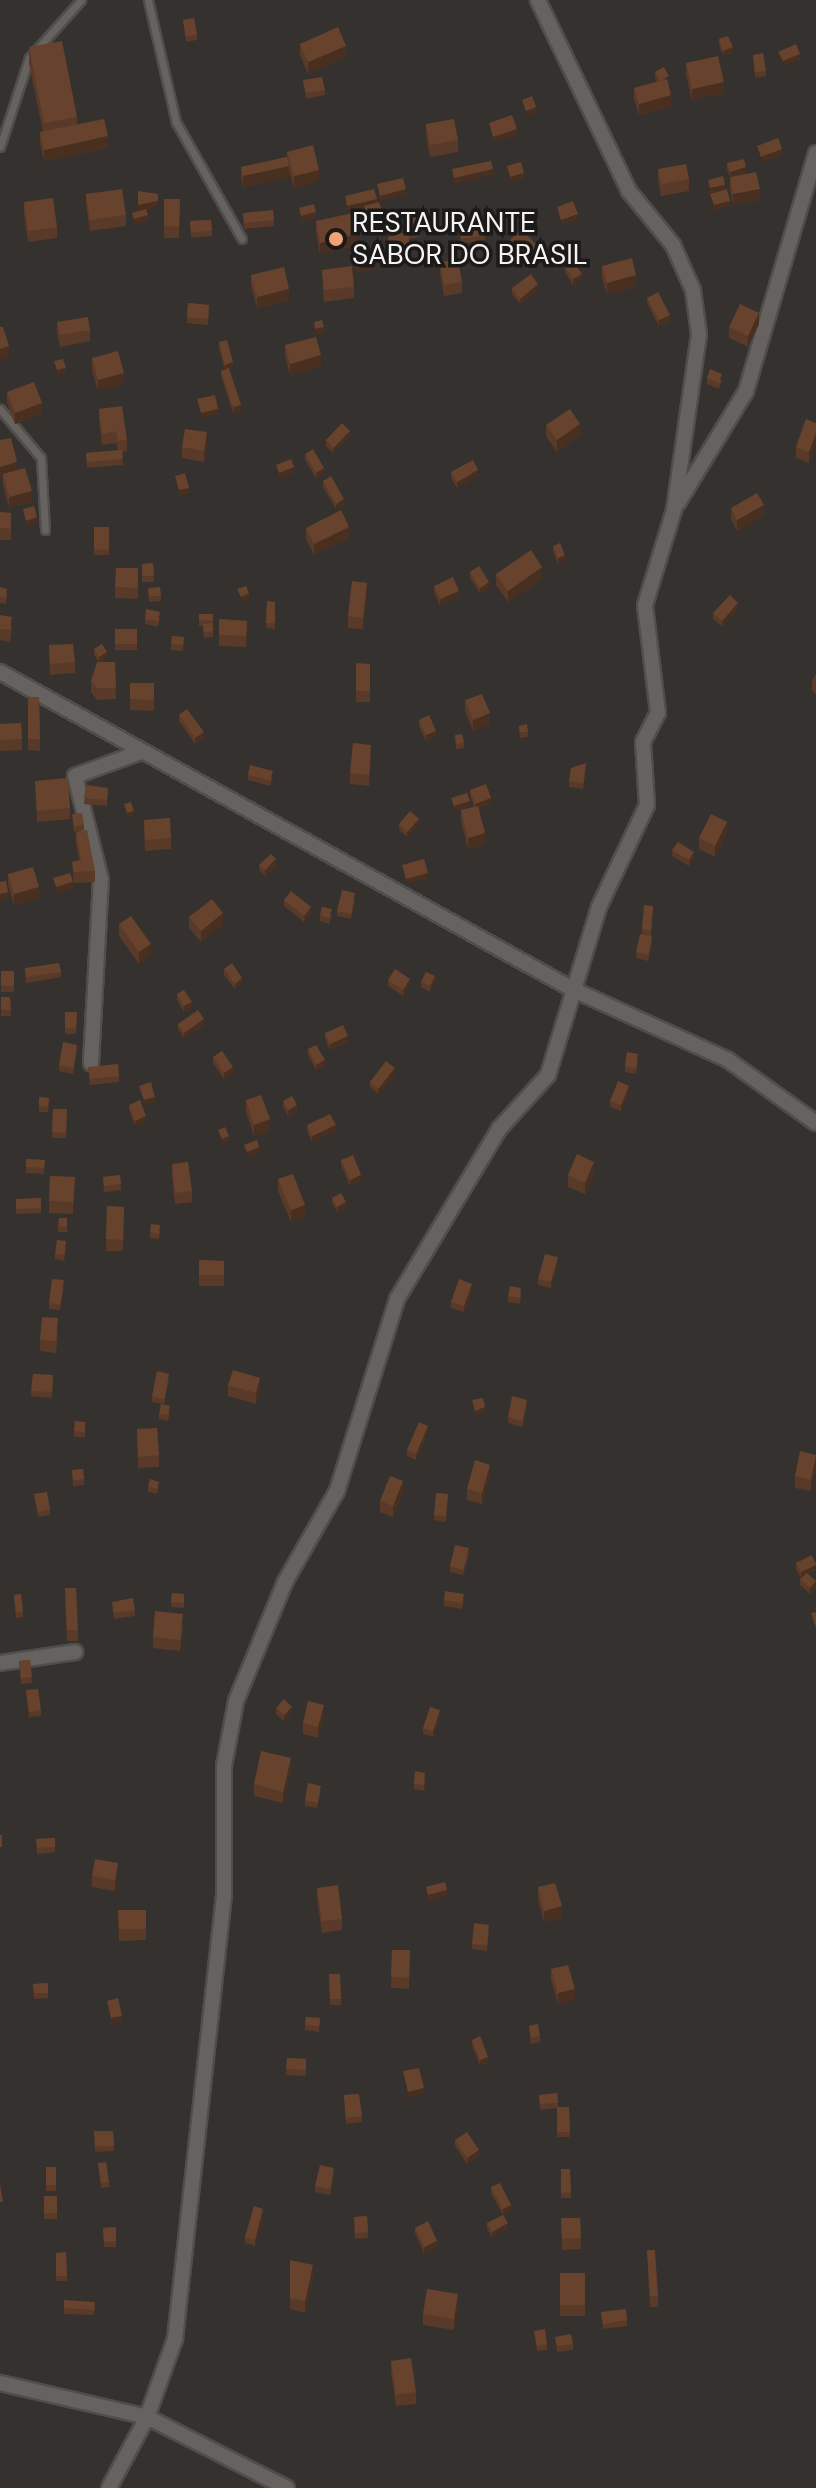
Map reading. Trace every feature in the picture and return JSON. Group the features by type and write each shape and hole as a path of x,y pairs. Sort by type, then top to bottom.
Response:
{"street":[{"path":"109,2488 147,2417 175,2339 224,1895 224,1766 236,1701 285,1582 337,1491 397,1299 499,1129 548,1075 599,907 647,805 643,742 658,713 645,605 674,510 699,334 693,290 673,245 629,191 538,0"},
{"path":"674,510 746,391 816,153"},
{"path":"0,672 574,990 728,1060 816,1123"},
{"path":"91,1063 101,880 75,776 141,752"},
{"path":"0,1663 75,1652"},
{"path":"0,2383 147,2417 287,2488"}],"lane":[{"path":"0,147 29,58 81,0"},
{"path":"148,0 176,122 242,239"},
{"path":"0,409 41,458 45,530"}],"building":[{"path":"194,18 197,34 186,37 183,20"},
{"path":"338,27 346,46 308,62 300,44"},
{"path":"728,36 733,47 723,51 719,39"},
{"path":"62,41 77,117 44,123 29,47"},
{"path":"796,44 800,54 783,61 778,52"},
{"path":"763,53 766,71 755,72 753,55"},
{"path":"718,56 724,82 692,89 686,63"},
{"path":"664,67 669,76 660,81 655,72"},
{"path":"322,77 325,90 306,93 303,80"},
{"path":"667,79 671,95 639,104 634,88"},
{"path":"532,96 536,107 526,111 522,100"},
{"path":"512,115 517,129 493,137 489,123"},
{"path":"104,119 108,136 44,150 40,132"},
{"path":"454,119 458,140 430,145 426,124"},
{"path":"778,138 782,149 761,157 757,146"},
{"path":"313,145 319,170 294,176 287,152"},
{"path":"287,157 289,166 243,176 241,167"},
{"path":"744,159 746,167 730,172 727,163"},
{"path":"491,161 493,169 454,178 452,169"},
{"path":"521,162 524,173 510,177 507,166"},
{"path":"686,164 689,179 661,184 658,169"},
{"path":"756,172 760,189 733,194 730,177"},
{"path":"723,176 725,185 710,188 708,180"},
{"path":"403,178 406,189 380,196 377,184"},
{"path":"122,189 126,215 90,220 86,194"},
{"path":"374,189 377,199 347,206 345,196"},
{"path":"727,189 730,201 714,205 710,194"},
{"path":"138,191 158,194 158,201 138,205"},
{"path":"53,198 57,227 28,231 24,202"},
{"path":"164,199 180,199 179,227 164,226"},
{"path":"573,201 578,214 561,220 557,207"},
{"path":"379,202 382,211 367,215 364,206"},
{"path":"314,204 316,212 301,216 299,208"},
{"path":"146,209 148,215 134,219 132,213"},
{"path":"417,209 420,232 409,233 405,210"},
{"path":"273,210 274,220 244,223 243,213"},
{"path":"353,213 358,234 320,243 316,221"},
{"path":"211,220 212,231 191,232 190,221"},
{"path":"484,226 485,235 461,239 460,230"},
{"path":"522,229 538,247 527,258 510,240"},
{"path":"407,232 410,244 391,248 388,237"},
{"path":"373,253 375,263 356,268 354,258"},
{"path":"632,258 636,275 607,283 602,266"},
{"path":"458,259 462,282 444,285 440,262"},
{"path":"573,261 582,274 573,279 565,267"},
{"path":"352,266 354,287 324,290 322,270"},
{"path":"284,267 289,289 257,297 251,275"},
{"path":"531,274 538,284 520,299 512,288"},
{"path":"658,292 670,315 659,320 647,298"},
{"path":"188,303 209,305 208,319 187,317"},
{"path":"740,304 759,313 748,336 729,327"},
{"path":"88,317 90,330 60,335 57,322"},
{"path":"322,320 324,327 315,329 314,322"},
{"path":"0,327 3,327 9,346 0,349"},
{"path":"316,337 321,355 290,364 285,345"},
{"path":"227,340 233,362 225,365 219,342"},
{"path":"118,351 124,373 98,380 92,358"},
{"path":"63,359 66,368 57,370 54,361"},
{"path":"229,368 241,405 233,407 221,371"},
{"path":"710,369 722,374 719,383 707,378"},
{"path":"34,382 42,403 15,413 7,392"},
{"path":"215,395 218,409 201,413 197,399"},
{"path":"122,406 127,440 118,441 116,431 102,434 99,409"},
{"path":"570,409 580,424 557,440 546,425"},
{"path":"806,419 816,423 809,452 796,447"},
{"path":"342,423 350,431 333,448 326,440"},
{"path":"185,429 207,432 204,451 182,447"},
{"path":"11,438 17,462 0,467 0,440"},
{"path":"313,449 324,468 316,473 305,454"},
{"path":"122,450 123,459 87,462 86,453"},
{"path":"291,459 294,467 279,473 276,465"},
{"path":"473,460 478,470 457,482 451,472"},
{"path":"25,468 32,491 9,497 3,474"},
{"path":"185,473 189,488 179,490 175,476"},
{"path":"331,476 344,499 336,504 323,481"},
{"path":"757,493 764,505 737,520 731,508"},
{"path":"34,506 37,517 26,521 23,509"},
{"path":"341,510 349,527 314,544 306,528"},
{"path":"0,512 11,513 11,529 0,528"},
{"path":"94,527 109,527 109,550 94,549"},
{"path":"560,543 565,555 558,558 553,546"},
{"path":"531,550 542,567 508,591 496,574"},
{"path":"153,563 154,576 142,576 142,564"},
{"path":"479,566 489,582 480,588 470,572"},
{"path":"116,568 138,568 138,588 115,587"},
{"path":"453,577 459,591 440,599 434,586"},
{"path":"352,581 367,583 363,618 348,616"},
{"path":"246,586 249,593 241,597 237,589"},
{"path":"0,587 7,589 6,598 0,597"},
{"path":"160,587 161,596 149,596 148,588"},
{"path":"730,595 738,603 722,621 713,613"},
{"path":"267,601 275,602 275,623 266,623"},
{"path":"146,609 160,612 158,621 145,619"},
{"path":"199,614 213,614 213,621 199,620"},
{"path":"0,615 12,617 10,630 0,629"},
{"path":"219,619 247,621 246,636 219,635"},
{"path":"212,623 213,631 204,632 203,624"},
{"path":"115,629 137,629 137,644 115,644"},
{"path":"172,636 184,637 183,645 171,644"},
{"path":"73,644 75,662 50,664 49,645"},
{"path":"102,644 107,652 99,657 94,649"},
{"path":"97,662 115,662 116,688 97,688 91,681"},
{"path":"356,663 370,664 370,691 356,691"},
{"path":"130,683 154,683 154,700 130,699"},
{"path":"482,694 490,713 473,720 465,700"},
{"path":"28,697 39,697 40,739 28,739"},
{"path":"187,709 204,732 195,738 179,715"},
{"path":"429,715 436,731 426,735 419,720"},
{"path":"21,723 22,739 0,740 0,724"},
{"path":"527,724 528,732 520,732 519,726"},
{"path":"462,734 464,742 456,744 455,735"},
{"path":"353,743 371,745 369,775 350,773"},
{"path":"586,763 583,783 569,781 571,768"},
{"path":"250,765 273,771 270,780 248,775"},
{"path":"68,778 70,808 37,811 35,781"},
{"path":"486,784 491,798 475,804 470,790"},
{"path":"86,785 108,788 107,800 84,798"},
{"path":"467,793 470,801 454,806 451,798"},
{"path":"131,802 134,811 127,813 124,804"},
{"path":"478,806 485,833 468,838 461,810"},
{"path":"410,811 419,819 407,832 399,824"},
{"path":"82,813 84,825 74,826 72,814"},
{"path":"711,814 727,822 715,846 699,838"},
{"path":"170,818 171,838 145,840 144,820"},
{"path":"87,830 95,871 74,872 72,862 81,860 76,832"},
{"path":"678,842 694,852 689,860 672,850"},
{"path":"271,854 276,859 265,870 259,865"},
{"path":"424,859 428,873 406,879 402,865"},
{"path":"33,867 39,887 14,894 8,874"},
{"path":"70,873 73,882 56,887 53,878"},
{"path":"6,881 8,892 0,894 0,882"},
{"path":"342,890 355,893 351,914 337,911"},
{"path":"291,891 311,907 304,916 284,900"},
{"path":"212,899 223,913 201,931 189,917"},
{"path":"644,905 653,906 651,930 642,929"},
{"path":"322,907 332,909 329,918 320,915"},
{"path":"131,916 151,944 139,952 119,924"},
{"path":"640,934 652,936 648,955 636,952"},
{"path":"59,963 61,972 26,977 25,968"},
{"path":"232,963 242,978 235,984 224,969"},
{"path":"395,969 410,979 403,990 388,980"},
{"path":"1,971 14,971 14,986 1,986"},
{"path":"426,972 435,976 430,986 421,982"},
{"path":"184,990 192,1002 184,1006 177,994"},
{"path":"1,997 10,997 11,1010 1,1010"},
{"path":"198,1010 204,1019 184,1033 178,1024"},
{"path":"65,1012 77,1012 76,1029 65,1028"},
{"path":"343,1025 348,1036 330,1044 325,1033"},
{"path":"63,1042 77,1045 73,1068 59,1065"},
{"path":"316,1045 325,1060 316,1065 308,1049"},
{"path":"222,1051 233,1067 224,1073 213,1057"},
{"path":"627,1052 638,1054 636,1068 625,1066"},
{"path":"386,1061 395,1068 378,1089 370,1082"},
{"path":"118,1064 119,1076 90,1079 88,1067"},
{"path":"618,1081 629,1086 621,1105 610,1101"},
{"path":"151,1082 155,1097 144,1100 139,1086"},
{"path":"261,1095 270,1119 254,1125 246,1100"},
{"path":"292,1096 297,1105 288,1110 283,1101"},
{"path":"39,1097 49,1098 48,1107 39,1106"},
{"path":"140,1100 146,1116 135,1121 129,1105"},
{"path":"53,1109 67,1109 66,1133 52,1132"},
{"path":"330,1114 336,1125 312,1136 307,1125"},
{"path":"225,1127 229,1136 222,1139 218,1130"},
{"path":"257,1140 259,1147 247,1152 244,1145"},
{"path":"577,1154 594,1162 585,1183 568,1175"},
{"path":"353,1155 361,1175 350,1180 341,1160"},
{"path":"26,1159 45,1160 44,1168 26,1167"},
{"path":"188,1162 192,1191 175,1193 172,1164"},
{"path":"293,1174 305,1205 291,1210 278,1179"},
{"path":"120,1175 121,1184 104,1186 103,1177"},
{"path":"50,1176 75,1177 73,1202 49,1201"},
{"path":"341,1193 346,1202 337,1207 332,1198"},
{"path":"41,1198 41,1208 16,1209 16,1199"},
{"path":"107,1206 124,1207 123,1240 106,1239"},
{"path":"59,1218 67,1218 67,1227 58,1226"},
{"path":"151,1224 160,1225 159,1234 150,1232"},
{"path":"57,1240 66,1241 64,1255 55,1254"},
{"path":"545,1254 558,1257 551,1282 538,1279"},
{"path":"199,1260 224,1261 224,1275 199,1275"},
{"path":"52,1279 64,1280 60,1305 49,1303"},
{"path":"459,1279 472,1284 464,1306 451,1302"},
{"path":"510,1286 521,1288 520,1298 508,1296"},
{"path":"42,1317 58,1318 56,1341 40,1340"},
{"path":"233,1370 260,1378 256,1393 228,1385"},
{"path":"157,1371 169,1374 164,1399 152,1396"},
{"path":"33,1374 53,1375 52,1392 31,1391"},
{"path":"512,1396 527,1400 522,1421 508,1417"},
{"path":"483,1398 485,1407 475,1411 472,1400"},
{"path":"161,1404 170,1406 168,1415 159,1414"},
{"path":"75,1421 85,1422 85,1432 74,1431"},
{"path":"419,1422 428,1426 416,1454 407,1450"},
{"path":"157,1428 159,1455 138,1457 137,1429"},
{"path":"800,1451 816,1455 811,1480 795,1476"},
{"path":"475,1460 490,1465 482,1493 467,1489"},
{"path":"83,1469 84,1479 73,1480 72,1470"},
{"path":"390,1476 403,1481 393,1506 380,1501"},
{"path":"150,1479 159,1482 157,1489 148,1486"},
{"path":"47,1492 50,1509 38,1512 34,1494"},
{"path":"436,1493 448,1494 446,1516 434,1515"},
{"path":"455,1545 469,1548 463,1570 450,1566"},
{"path":"812,1555 816,1565 801,1572 796,1563"},
{"path":"807,1573 816,1581 810,1588 800,1579"},
{"path":"65,1588 76,1588 78,1630 67,1630"},
{"path":"445,1591 464,1594 462,1603 444,1600"},
{"path":"172,1593 184,1594 184,1603 171,1602"},
{"path":"21,1594 23,1611 16,1612 14,1595"},
{"path":"133,1598 135,1610 114,1613 112,1602"},
{"path":"155,1611 183,1614 180,1640 153,1637"},
{"path":"30,1660 32,1677 21,1678 19,1661"},
{"path":"38,1689 41,1710 29,1712 26,1690"},
{"path":"284,1699 292,1707 284,1715 276,1708"},
{"path":"308,1701 324,1705 318,1727 303,1723"},
{"path":"430,1707 440,1710 433,1731 423,1728"},
{"path":"261,1751 291,1758 283,1792 254,1784"},
{"path":"415,1771 425,1773 424,1785 414,1784"},
{"path":"308,1783 321,1786 317,1803 305,1800"},
{"path":"55,1838 55,1847 37,1848 36,1839"},
{"path":"95,1859 118,1863 115,1880 92,1876"},
{"path":"445,1882 447,1890 428,1895 426,1887"},
{"path":"555,1883 562,1906 544,1911 538,1887"},
{"path":"338,1885 342,1919 322,1921 317,1888"},
{"path":"118,1910 146,1910 146,1929 119,1929"},
{"path":"474,1923 489,1925 487,1945 472,1944"},
{"path":"392,1950 410,1950 409,1978 391,1977"},
{"path":"568,1965 575,1989 558,1993 551,1969"},
{"path":"329,1974 340,1974 341,1999 330,1999"},
{"path":"48,1983 48,1993 34,1993 33,1984"},
{"path":"118,1998 122,2016 111,2018 107,2001"},
{"path":"306,2017 320,2018 319,2026 305,2025"},
{"path":"538,2024 540,2036 531,2038 529,2026"},
{"path":"480,2036 488,2057 480,2060 472,2040"},
{"path":"287,2058 306,2059 306,2070 286,2069"},
{"path":"419,2068 424,2088 408,2092 403,2071"},
{"path":"557,2093 558,2103 540,2104 539,2095"},
{"path":"359,2094 362,2116 346,2118 344,2095"},
{"path":"557,2107 569,2107 570,2132 557,2132"},
{"path":"94,2131 113,2131 114,2146 95,2146"},
{"path":"467,2132 479,2150 467,2158 455,2140"},
{"path":"106,2162 109,2182 101,2183 98,2163"},
{"path":"320,2165 334,2168 330,2189 315,2186"},
{"path":"46,2167 56,2167 56,2185 46,2185"},
{"path":"561,2169 570,2169 571,2192 561,2193"},
{"path":"500,2183 511,2205 503,2209 491,2187"},
{"path":"44,2196 57,2196 57,2213 44,2214"},
{"path":"254,2206 263,2209 255,2240 245,2237"},
{"path":"503,2215 508,2223 492,2232 487,2223"},
{"path":"367,2216 368,2232 355,2233 354,2217"},
{"path":"561,2218 580,2218 581,2238 562,2239"},
{"path":"428,2221 437,2241 424,2247 415,2228"},
{"path":"116,2227 116,2241 104,2242 103,2228"},
{"path":"647,2250 655,2250 658,2296 650,2296"},
{"path":"66,2252 67,2276 56,2276 56,2253"},
{"path":"290,2260 313,2265 305,2301 290,2298"},
{"path":"560,2273 585,2273 585,2305 560,2305"},
{"path":"427,2289 458,2294 454,2319 423,2314"},
{"path":"64,2300 95,2302 94,2310 64,2308"},
{"path":"626,2309 627,2320 603,2324 601,2312"},
{"path":"545,2329 547,2344 537,2346 534,2331"},
{"path":"571,2334 573,2344 557,2346 555,2337"},
{"path":"411,2358 416,2392 396,2395 391,2361"}],"place":[{"name":"RESTAURANTE SABOR DO BRASIL","path":"336,239"}]}
